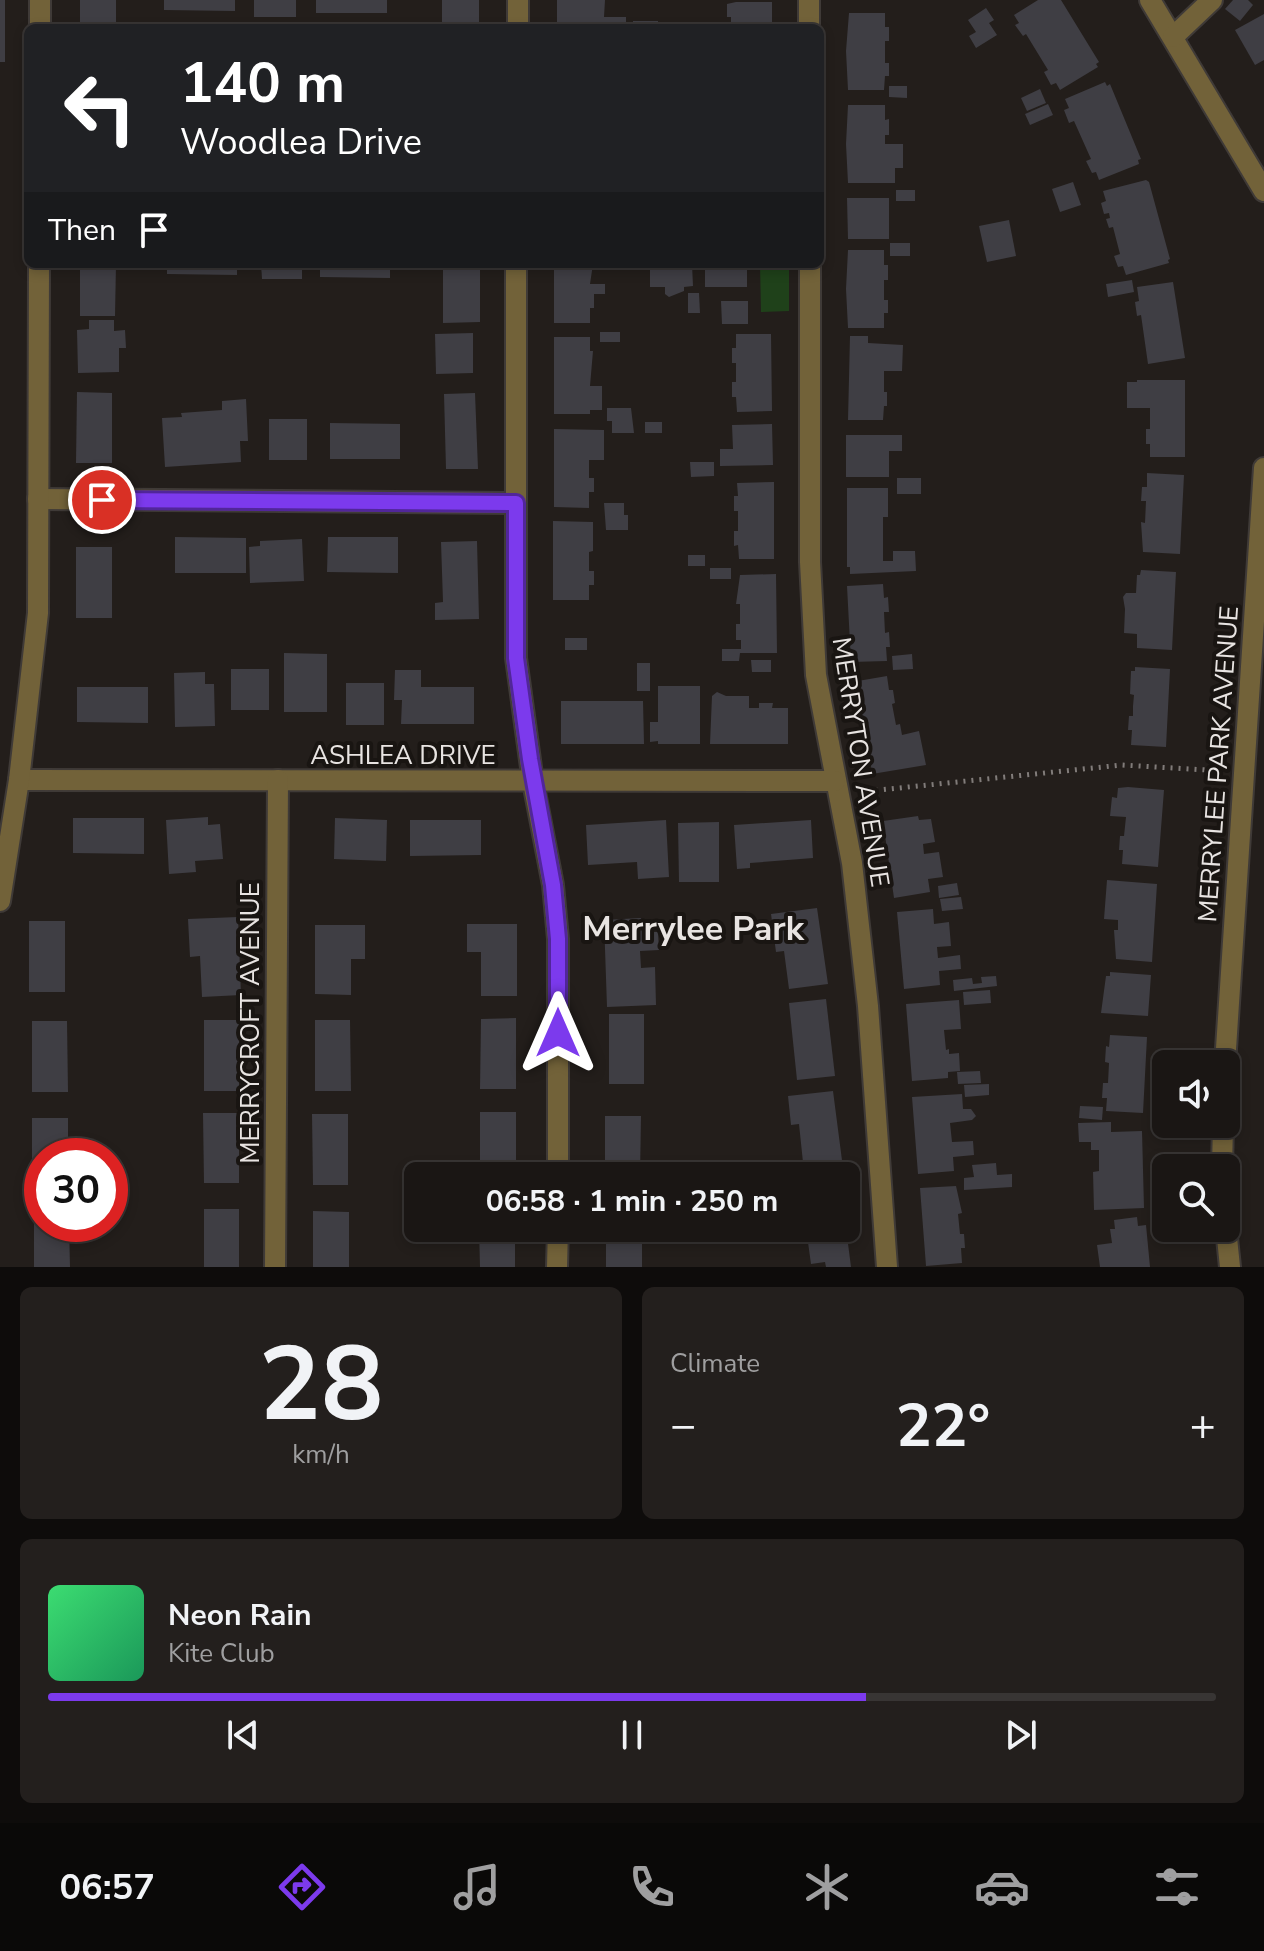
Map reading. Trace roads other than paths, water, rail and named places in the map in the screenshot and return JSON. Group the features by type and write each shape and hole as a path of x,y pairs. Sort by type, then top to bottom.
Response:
{"street":[{"path":"40,0 40,24"},
{"path":"518,0 518,24"},
{"path":"809,0 809,24"},
{"path":"1150,0 1264,191"},
{"path":"1173,37 1212,0"},
{"path":"0,901 19,780 38,613 39,268"},
{"path":"516,268 516,658 533,782 553,885 558,939 558,1162"},
{"name":"MERRYTON AVENUE","path":"810,268 811,576 816,675 852,863 868,1006 887,1267"},
{"name":"MERRYLEE PARK AVENUE","path":"1226,1050 1264,468"},
{"path":"38,499 516,503"},
{"name":"ASHLEA DRIVE","path":"19,780 533,782 837,789"},
{"name":"MERRYCROFT AVENUE","path":"275,1267 278,780"},
{"path":"557,1267 558,1242"},
{"path":"1227,1242 1230,1267"}],"district":[{"name":"Merrylee Park","path":"693,928"}]}
